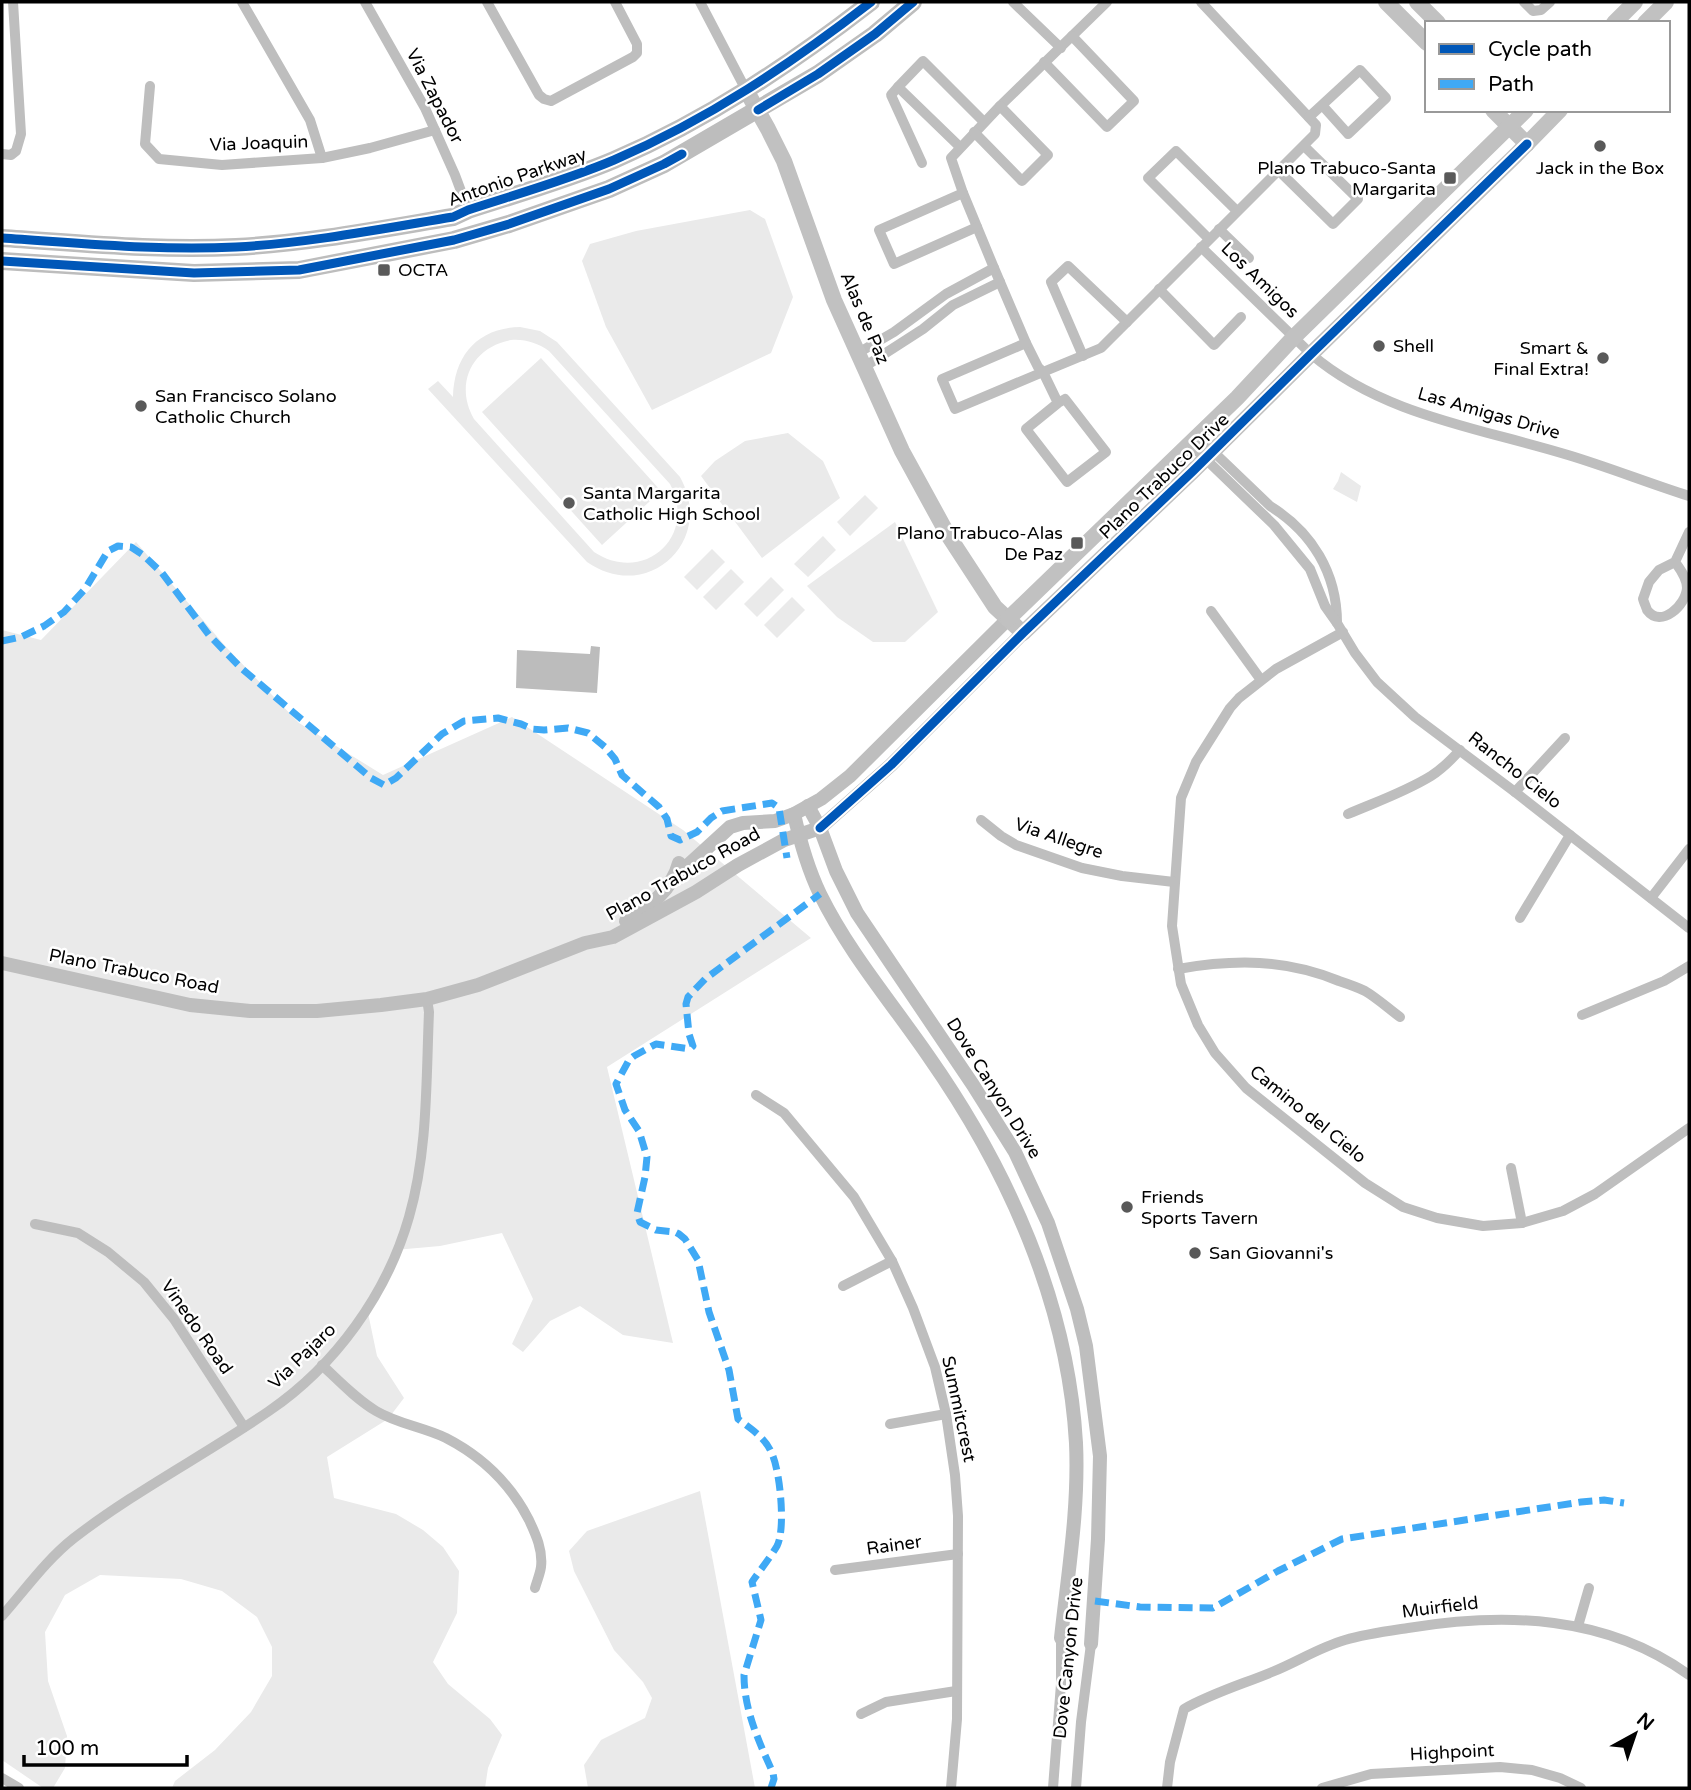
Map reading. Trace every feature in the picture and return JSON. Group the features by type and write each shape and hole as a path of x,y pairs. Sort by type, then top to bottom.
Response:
{"main road":[{"name":"Antonio Parkway","path":"2,238 175,248 235,247 296,242 453,217 612,161 666,135 746,90 804,52 871,2"},
{"path":"2,261 194,273 299,270 454,240 509,225 609,189 664,164 818,74 875,34 913,2"},
{"path":"1386,2 1425,41"},
{"path":"1416,2 1435,21"},
{"path":"1616,21 1635,2"},
{"path":"1647,21 1666,2"},
{"name":"Alas de Paz","path":"746,90 784,160 834,300 902,451 948,535 995,607 1023,633"},
{"path":"1495,112 1527,144"},
{"name":"Plano Trabuco Drive","path":"1008,619 1237,398 1294,337 1523,112"},
{"path":"1527,112 1543,127"},
{"name":"Plano Trabuco Drive","path":"1023,633 1209,456 1558,112"}],"street":[{"path":"2,154 11,155 16,151 21,134 13,2"},
{"path":"242,2 310,120 322,158"},
{"name":"Via Zapador","path":"365,2 425,108 468,210"},
{"path":"486,2 539,95 551,101 637,53 637,44 615,2"},
{"name":"Alas de Paz","path":"700,2 746,90"},
{"path":"1013,2 1060,48"},
{"path":"1058,403 1026,343 993,268 951,158 1044,62 1107,2"},
{"path":"1524,2 1533,11 1541,10 1550,2"},
{"path":"1026,343 942,379 955,409 1101,348 1315,134 1316,125 1205,3"},
{"path":"1044,62 1107,127 1134,101 1072,36"},
{"path":"922,163 891,95 923,61 984,122"},
{"path":"1309,117 1322,105 1360,70 1386,97 1348,134 1322,105"},
{"name":"Via Joaquin","path":"150,86 145,144 159,159 222,164 322,158 370,149 435,130"},
{"path":"898,87 960,147"},
{"path":"974,132 1022,181 1048,155 1000,106"},
{"path":"1279,171 1333,224 1358,199 1304,146"},
{"name":"Los Amigos","path":"1237,211 1176,151 1148,178 1294,337"},
{"path":"963,193 879,230 894,264 977,227"},
{"path":"1219,229 1248,258"},
{"path":"1083,356 1051,282 1068,266 1127,323"},
{"path":"861,360 946,294 993,268"},
{"path":"861,360 923,329 953,305 1000,282"},
{"path":"1159,289 1214,345 1241,317"},
{"name":"Las Amigas Drive","path":"1294,337 1325,366 1350,383 1386,400 1433,417 1569,455 1689,496"},
{"path":"1065,398 1106,452 1067,482 1026,429 1058,403 1065,398"},
{"name":"Rancho Cielo","path":"1193,440 1288,541 1310,569 1325,606 1377,682 1415,717 1689,928"},
{"name":"Rancho Cielo","path":"1209,456 1301,531 1322,560 1337,602 1340,627"},
{"path":"1288,541 1301,531"},
{"path":"1675,562 1684,575 1687,588 1683,601 1675,611 1665,617 1654,615 1647,610 1643,599 1649,582 1659,570 1675,562 1689,532"},
{"path":"1310,569 1322,560"},
{"path":"1211,611 1261,680"},
{"name":"Plano Trabuco Drive","path":"794,814 821,799 850,776 1008,619"},
{"name":"Camino del Cielo","path":"1340,627 1261,680 1230,708 1196,762 1181,798 1172,926 1178,969 1188,1005 1215,1053 1246,1088 1365,1183 1403,1207 1437,1219 1483,1226 1522,1223 1563,1211 1595,1194 1689,1128"},
{"name":"Plano Trabuco Drive","path":"799,836 820,828 891,765 1023,633"},
{"path":"1515,792 1564,738"},
{"path":"1348,814 1430,777 1460,750"},
{"name":"Dove Canyon Drive","path":"808,806 857,913 1015,1152 1048,1223 1077,1309 1086,1346 1100,1456 1097,1561 1076,1788"},
{"name":"Dove Canyon Drive","path":"794,814 820,894 838,926 889,1003 929,1056 971,1122 1001,1177 1031,1242 1055,1317 1068,1371 1076,1442 1075,1522 1061,1638 1053,1788"},
{"name":"Plano Trabuco Road","path":"2,963 190,1005 250,1011 317,1012 427,999 478,985 585,943 654,903 677,872 683,870 730,827 743,823 775,821 794,814"},
{"name":"Via Allegre","path":"981,820 1016,845 1082,868 1174,882"},
{"path":"1520,918 1570,835"},
{"name":"Plano Trabuco Road","path":"585,943 614,937 784,840 799,836"},
{"path":"1651,898 1689,849"},
{"path":"1178,969 1213,963 1259,962 1300,968 1365,991 1400,1017"},
{"path":"1582,1015 1664,981 1689,965"},
{"name":"Via Pajaro","path":"2,1616 71,1540 102,1517 271,1410 297,1390 336,1352 351,1333 376,1295 393,1261 409,1217 422,1156 429,1012 427,999"},
{"name":"Summitcrest","path":"756,1095 783,1113 854,1198 892,1261 935,1367 946,1414 958,1516 957,1719 951,1788"},
{"path":"1511,1168 1522,1223"},
{"name":"Vinedo Road","path":"35,1224 78,1233 108,1252 144,1282 181,1330 244,1427"},
{"path":"843,1286 892,1261"},
{"path":"322,1365 378,1412 445,1438 471,1453 499,1476 525,1512 537,1540 541,1566 535,1588"},
{"path":"890,1424 946,1414"},
{"name":"Rainer","path":"835,1570 958,1554"},
{"path":"1578,1626 1588,1588"},
{"name":"Muirfield","path":"1167,1788 1170,1762 1184,1709 1345,1640 1443,1622 1531,1620 1578,1626 1600,1632 1658,1656 1689,1675"},
{"path":"1060,1684 1085,1687"},
{"path":"862,1714 886,1702 956,1691"},
{"name":"Highpoint","path":"1322,1788 1371,1774 1500,1766 1532,1770 1560,1778 1581,1788"},
{"path":"2,1778 19,1788"}],"shaded area":[{"path":"750,210 765,219 793,297 771,353 652,410 606,327 582,261 590,244 636,231"},
{"path":"520,327 540,331 557,342 680,477 689,501 689,523 682,543 670,559 652,570 632,575 610,573 587,562 428,389 438,381 453,397 458,368 471,347 492,332","holes":["516,340 531,342 549,351 670,484 677,503 677,521 671,537 661,550 647,559 631,563 613,561 594,552 474,419 466,393 470,369 486,350 497,344"]},
{"path":"541,358 661,491 602,545 482,412"},
{"path":"788,433 823,461 840,498 762,558 701,476 715,461 745,441"},
{"path":"1341,472 1361,486 1357,502 1333,489"},
{"path":"865,495 878,508 850,536 837,522"},
{"path":"895,522 938,612 905,642 873,642 837,617 807,586"},
{"path":"823,536 836,550 808,577 794,564"},
{"path":"136,542 226,647 299,723 383,775 512,717 683,830 811,938 607,1067 673,1343 623,1335 580,1306 550,1321 523,1352 512,1344 533,1299 502,1233 440,1246 395,1250 368,1313 377,1356 404,1398 388,1419 327,1457 334,1498 396,1514 423,1530 443,1547 459,1571 457,1613 433,1662 448,1684 490,1719 502,1735 488,1768 485,1788 172,1788 175,1781 215,1750 251,1712 272,1676 272,1647 257,1617 222,1591 181,1579 100,1575 65,1595 45,1632 48,1681 67,1736 65,1768 53,1788 43,1788 2,1760 2,630 41,640"},
{"path":"712,549 725,562 697,590 684,577"},
{"path":"731,569 744,582 716,610 703,597"},
{"path":"771,577 784,590 757,617 744,604"},
{"path":"792,597 805,610 777,638 764,625"},
{"path":"591,646 600,647 597,693 516,688 517,650 590,654"},
{"path":"700,1491 755,1788 588,1788 584,1765 601,1740 645,1718 652,1698 643,1682 614,1650 574,1571 569,1551 587,1531"}],"marked path":[{"path":"2,641 21,637 64,612 85,589 108,551 118,546 131,547 162,573 209,635 241,668 371,778 384,785 396,778 442,734 464,721 498,718 532,729 568,728 588,733 605,747 615,759 622,775 659,807 667,819 671,836 680,840 697,832 722,811 772,803 779,808 787,858"},
{"path":"771,1788 773,1773 749,1713 744,1675 761,1620 752,1582 780,1538 781,1500 775,1462 766,1443 738,1419 729,1370 709,1312 698,1260 679,1234 656,1230 640,1222 637,1213 647,1157 639,1131 625,1110 616,1084 629,1060 656,1044 690,1049 693,1046 689,1034 686,1004 688,997 705,979 820,894"},
{"path":"1095,1601 1140,1607 1213,1608 1342,1539 1581,1502 1604,1500 1624,1503"}],"cycle path":[{"path":"2,238 148,247 236,247 318,239 453,217 614,160 682,127 779,69 871,2"},
{"path":"758,110 818,74 875,34 913,2"},
{"path":"820,828 891,765 1023,633 1193,471 1527,144"},
{"path":"2,261 194,273 299,270 454,240 509,224 609,189 682,154"}],"place":[{"name":"Jack in the Box","path":"1600,146"},
{"name":"Plano Trabuco-Santa Margarita","path":"1450,178"},
{"name":"OCTA","path":"384,270"},
{"name":"Shell","path":"1379,346"},
{"name":"Smart & Final Extra!","path":"1603,358"},
{"name":"San Francisco Solano Catholic Church","path":"141,406"},
{"name":"Santa Margarita Catholic High School","path":"569,503"},
{"name":"Plano Trabuco-Alas De Paz","path":"1077,543"},
{"name":"Friends Sports Tavern","path":"1127,1207"},
{"name":"San Giovanni's","path":"1195,1253"}]}
